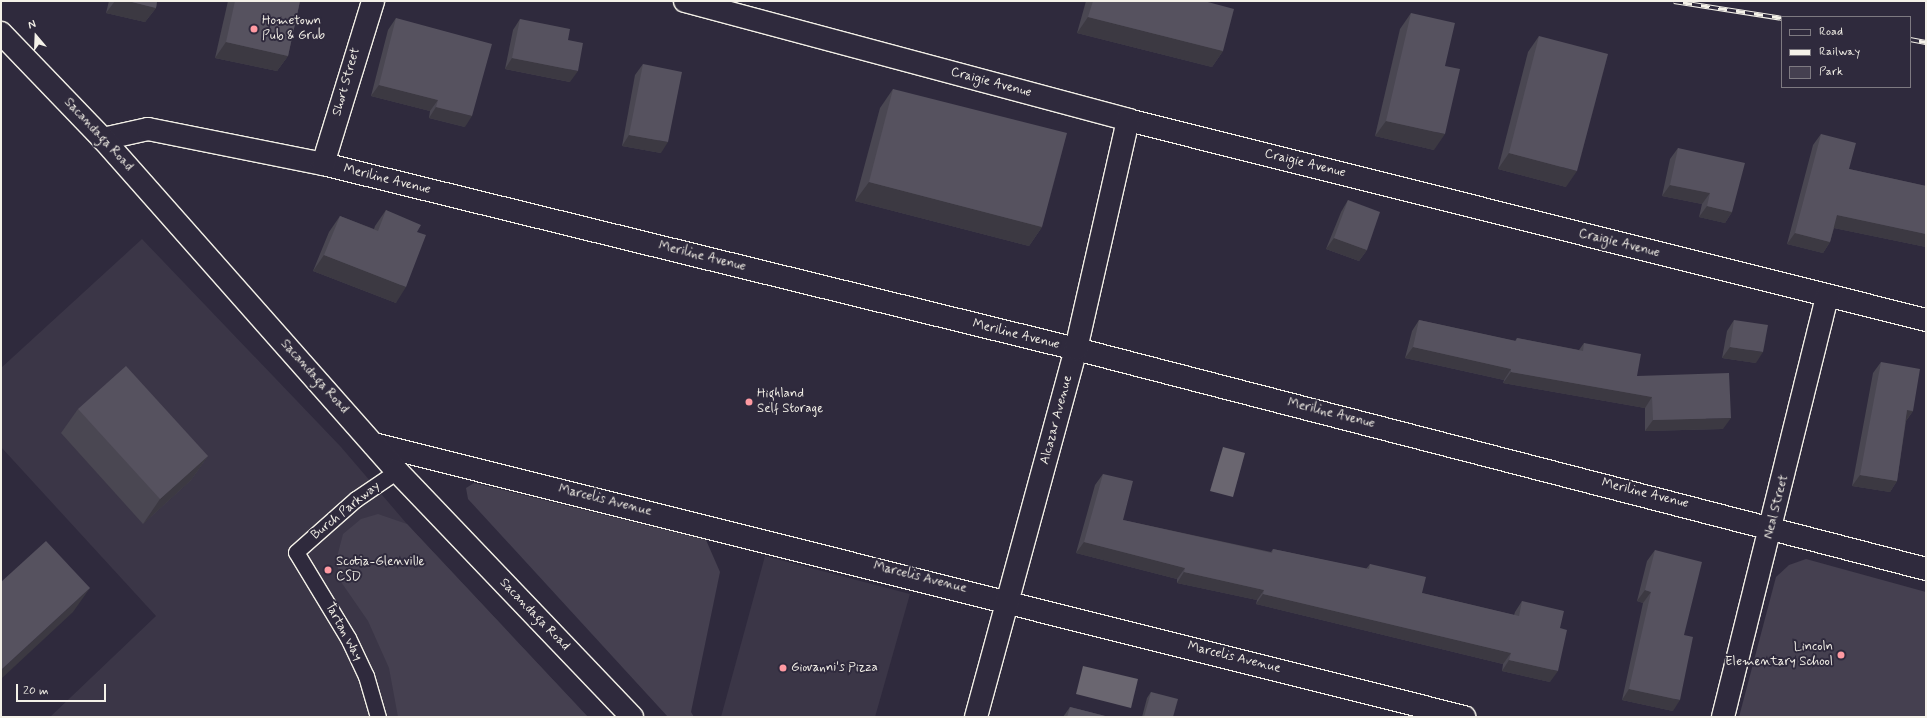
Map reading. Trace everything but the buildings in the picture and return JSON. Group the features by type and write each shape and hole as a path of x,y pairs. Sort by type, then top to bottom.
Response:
{"street":[{"name":"Short Street","path":"323,164 373,1"},
{"name":"Craigie Avenue","path":"685,1 1128,120 1926,320"},
{"name":"Sacandaga Road","path":"1,32 103,139 398,471 632,717"},
{"name":"Alcazar Avenue","path":"976,717 1076,349 1128,120"},
{"name":"Meriline Avenue","path":"103,139 148,129 323,164 1076,349 1772,527 1926,569"},
{"name":"Neal Street","path":"1722,717 1772,527 1827,296"},
{"name":"Marcelis Avenue","path":"374,444 1008,600 1464,717"}],"lane":[{"name":"Burch Parkway","path":"296,552 356,499 398,471"},
{"name":"Tartan Way","path":"296,552 348,638 366,676 378,717"}],"shaded area":[{"path":"142,239 341,447 407,524 588,717 50,717 156,616 1,447 1,368"},
{"path":"1223,447 1245,453 1233,497 1210,491"},
{"path":"765,556 910,594 875,717 721,717"},
{"path":"1083,666 1138,679 1131,708 1076,694"}],"green space":[{"path":"474,483 706,540 720,572 691,712 694,717 668,717 468,499 466,488"},
{"path":"378,514 407,524 588,717 398,717 389,668 368,621 339,579 337,557 343,534 361,519"},
{"name":"Lincoln Elementary School","path":"1806,559 1926,592 1926,717 1739,717 1776,577 1789,565"}],"railway":[{"path":"1674,1 1781,18"},
{"path":"1911,39 1926,42"}],"place":[{"name":"Hometown Pub & Grub","path":"254,29"},
{"name":"Highland Self Storage","path":"749,402"},
{"name":"Scotia-Glenville CSD","path":"328,570"},
{"name":"Lincoln Elementary School","path":"1841,655"},
{"name":"Giovanni's Pizza","path":"783,668"}]}
